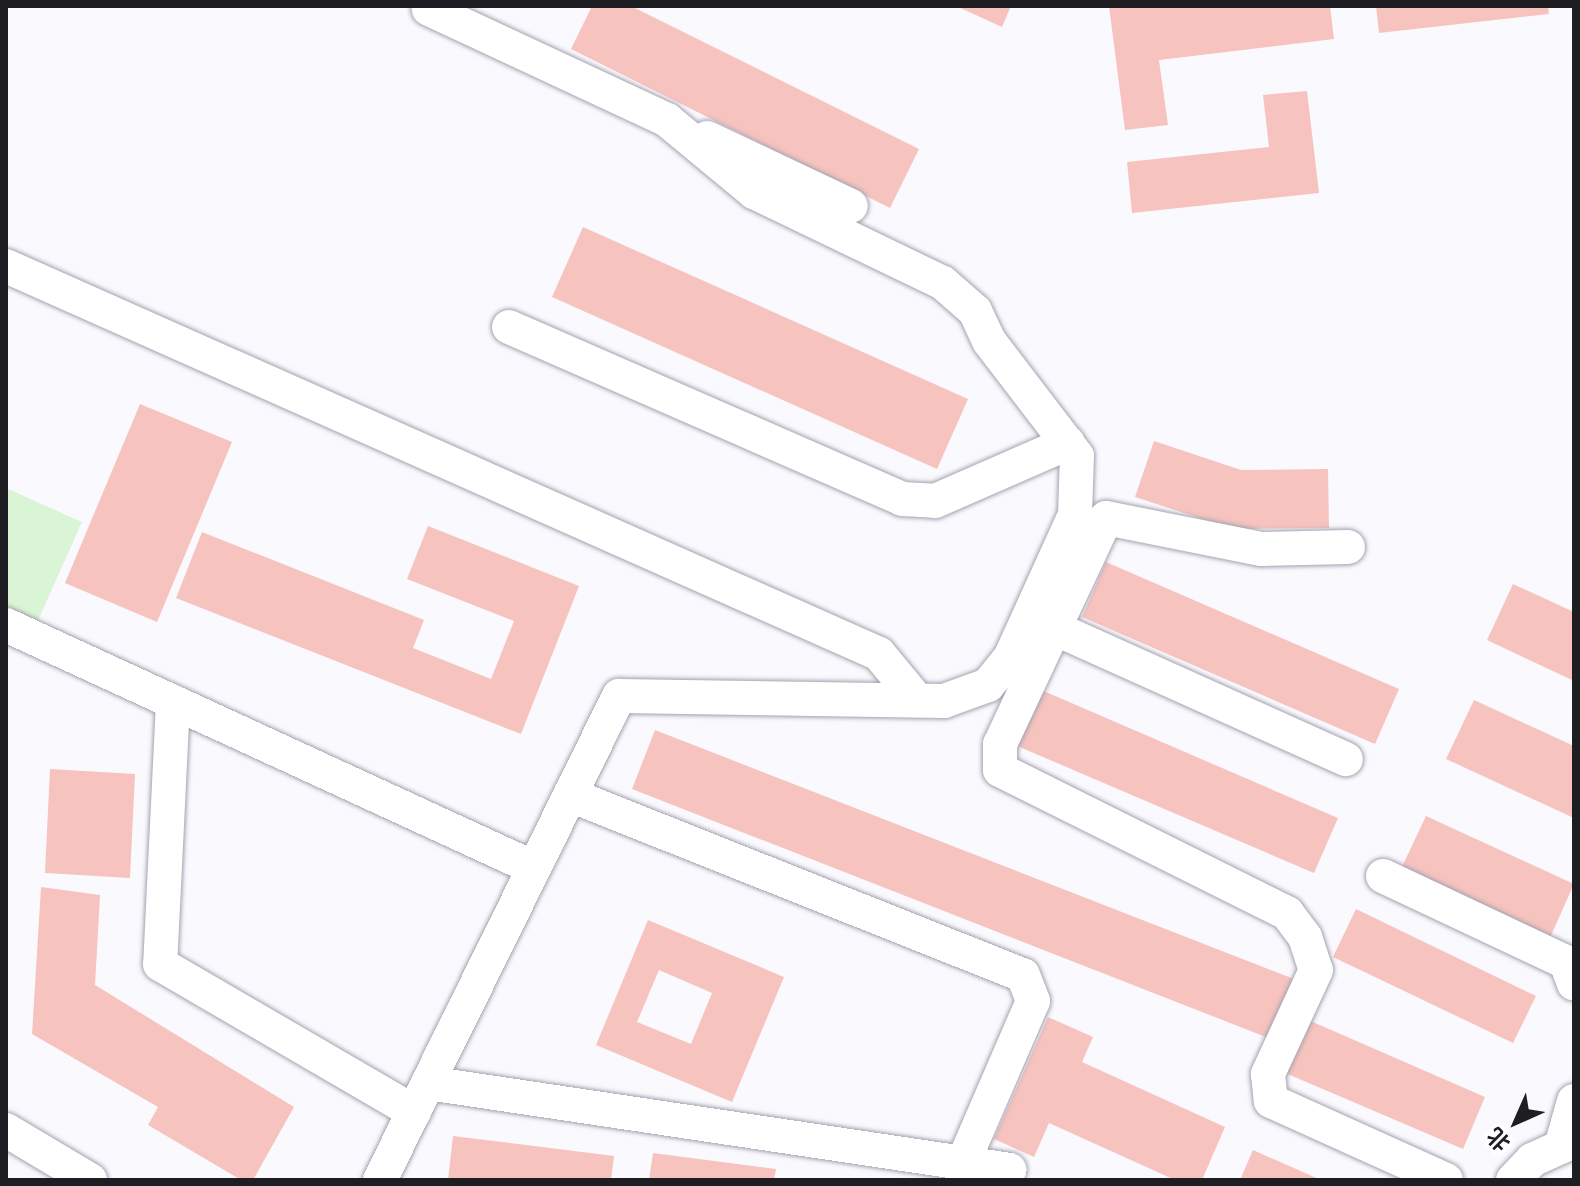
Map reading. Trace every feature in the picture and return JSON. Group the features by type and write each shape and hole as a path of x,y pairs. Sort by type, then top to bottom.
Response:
{"street":[{"path":"429,9 851,206"},
{"path":"380,1180 619,696 944,701 988,685 1010,658 1075,515 1077,456 989,341 975,311 943,283 754,192 667,120"},
{"path":"6,266 879,654 917,700"},
{"path":"509,327 902,499 935,501 1068,443"},
{"path":"1348,547 1261,549 1106,518 1000,744 1000,770 1287,913 1305,937 1316,970 1268,1074 1271,1101 1446,1180"},
{"path":"6,625 534,868"},
{"path":"1054,628 1346,759"},
{"path":"173,702 160,964 421,1098 1010,1170"},
{"path":"570,795 1023,975 1033,1001 963,1163"},
{"path":"1383,876 1571,964"},
{"path":"1513,1180 1532,1160 1568,1144 1574,1101"},
{"path":"6,1130 90,1180"}],"green space":[{"path":"6,488 82,522 35,627 6,614"}],"building":[{"path":"592,6 631,6 919,149 890,208 571,49"},
{"path":"956,6 1011,6 1002,27"},
{"path":"1109,6 1330,6 1334,39 1159,60 1168,125 1125,130"},
{"path":"1376,6 1548,6 1549,14 1379,33"},
{"path":"1307,91 1319,193 1132,213 1127,162 1269,147 1263,95"},
{"path":"583,227 968,399 937,469 552,297"},
{"path":"140,404 232,442 157,622 65,583"},
{"path":"1154,441 1241,470 1328,469 1329,528 1233,529 1135,497"},
{"path":"428,526 579,586 521,734 176,598 202,532 424,620 413,648 491,679 514,621 407,579"},
{"path":"1106,562 1399,689 1375,744 1082,617"},
{"path":"1513,584 1574,612 1574,681 1487,640"},
{"path":"1039,689 1338,818 1314,873 1015,745"},
{"path":"1474,700 1574,746 1574,818 1446,759"},
{"path":"655,730 1294,979 1271,1039 632,789"},
{"path":"50,769 135,774 130,878 45,873"},
{"path":"1426,816 1574,884 1549,940 1400,871"},
{"path":"41,887 100,895 95,985 294,1107 253,1180 241,1180 148,1125 158,1107 32,1034"},
{"path":"1356,909 1536,996 1513,1043 1333,957"},
{"path":"648,920 784,977 732,1102 596,1045","holes":["659,970 712,993 691,1044 637,1022"]},
{"path":"1048,1017 1093,1037 1082,1062 1225,1127 1202,1180 1175,1180 1049,1123 1034,1157 994,1139"},
{"path":"1306,1019 1485,1097 1463,1149 1283,1072"},
{"path":"453,1136 614,1156 611,1180 448,1180"},
{"path":"1253,1150 1321,1180 1240,1180"},
{"path":"653,1153 776,1169 774,1180 649,1180"}]}
